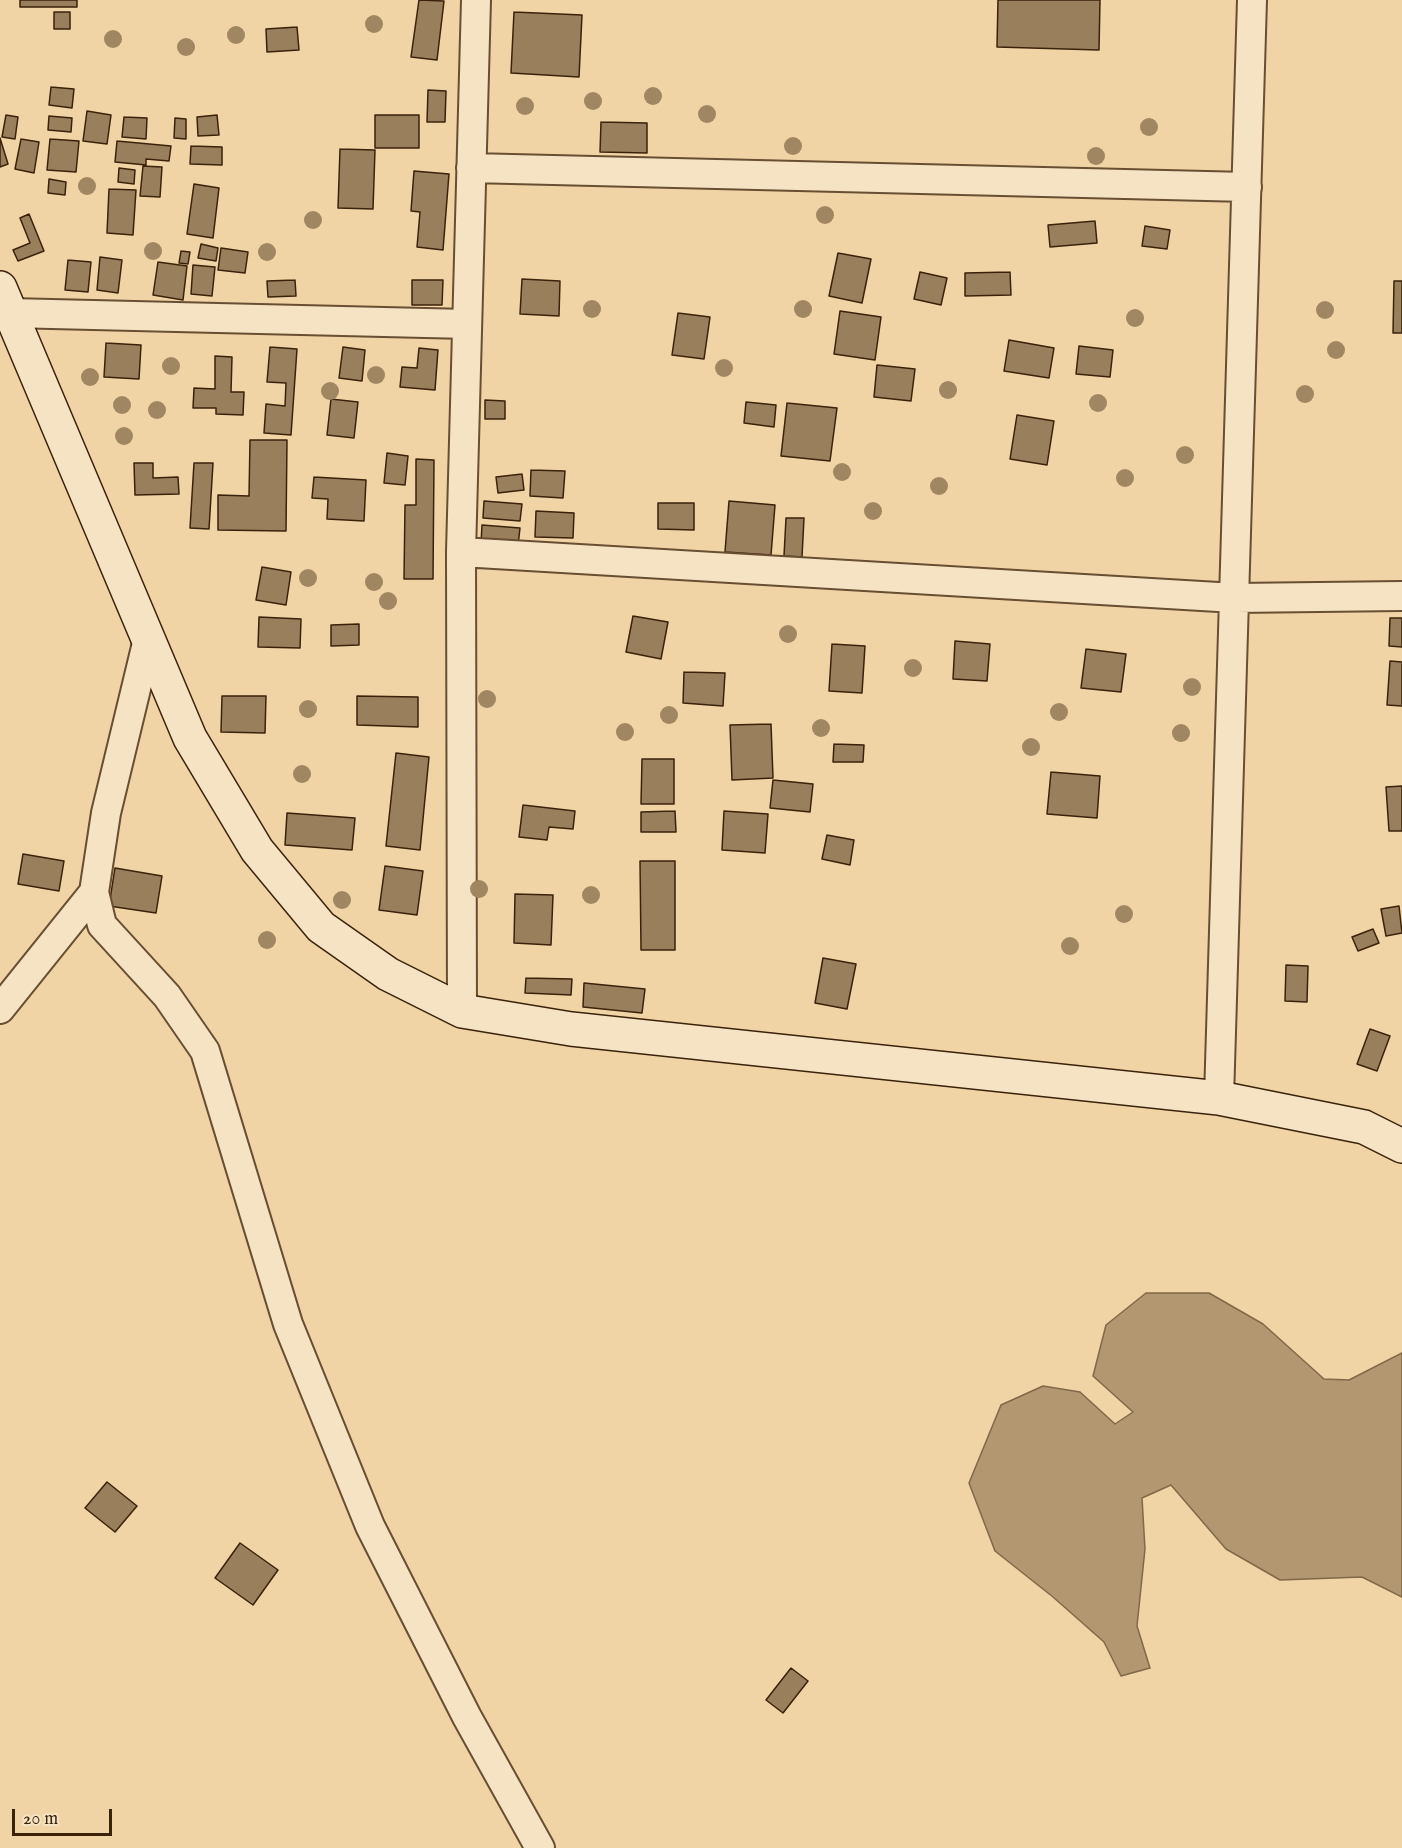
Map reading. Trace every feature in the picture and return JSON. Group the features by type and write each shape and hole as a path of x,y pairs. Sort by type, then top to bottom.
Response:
{"main road":[{"path":"5,300 190,738 257,850 321,927 388,974 462,1011 572,1029 1219,1098 1364,1127 1402,1146"}],"street":[{"path":"462,1011 461,552 476,0"},
{"path":"1219,1098 1252,0"},
{"path":"471,168 1247,187"},
{"path":"5,300 467,324"},
{"path":"461,552 1235,598 1402,596"},
{"path":"148,639 106,813 94,892 102,925 167,996 205,1051 288,1324 370,1526 467,1717 540,1848"},
{"path":"0,1009 94,892"}],"shaded area":[{"path":"1146,1293 1209,1293 1263,1324 1324,1379 1349,1380 1402,1353 1402,1597 1362,1577 1280,1580 1226,1549 1171,1485 1142,1498 1145,1549 1137,1626 1150,1668 1121,1676 1104,1642 1053,1597 995,1551 969,1483 1001,1405 1043,1386 1080,1392 1115,1424 1133,1412 1093,1376 1106,1325"}],"building":[{"path":"20,0 77,0 77,7 20,7"},
{"path":"419,0 444,1 437,60 411,57"},
{"path":"998,0 1100,0 1099,50 997,47"},
{"path":"54,12 70,12 70,29 54,29"},
{"path":"514,12 582,15 579,77 511,73"},
{"path":"297,27 299,50 267,52 266,29"},
{"path":"51,87 74,89 72,108 49,105"},
{"path":"428,90 446,91 445,122 427,122"},
{"path":"87,111 111,115 107,144 83,141"},
{"path":"6,115 18,117 15,139 2,137"},
{"path":"217,115 219,135 198,136 197,117"},
{"path":"375,115 419,115 419,148 375,148"},
{"path":"49,116 72,118 71,132 48,130"},
{"path":"124,117 147,118 146,139 122,137"},
{"path":"175,118 186,119 186,139 174,138"},
{"path":"601,122 647,123 647,153 600,152"},
{"path":"0,138 8,164 0,167"},
{"path":"21,139 39,142 34,173 15,169"},
{"path":"50,139 79,141 76,172 47,170"},
{"path":"117,141 171,146 169,161 146,159 146,165 115,162"},
{"path":"191,146 222,147 222,165 190,164"},
{"path":"340,149 375,150 373,209 338,208"},
{"path":"143,166 162,167 160,197 140,196"},
{"path":"119,168 135,170 134,184 118,182"},
{"path":"414,171 449,174 443,250 417,247 420,212 411,211"},
{"path":"49,179 66,182 65,195 48,193"},
{"path":"194,184 219,188 213,238 187,234"},
{"path":"109,189 136,190 133,235 107,233"},
{"path":"29,214 44,251 18,261 13,250 30,243 20,218"},
{"path":"1095,221 1097,243 1050,247 1048,225"},
{"path":"1145,226 1170,230 1167,249 1142,246"},
{"path":"201,244 218,248 216,261 198,258"},
{"path":"221,248 248,252 245,273 218,270"},
{"path":"181,251 190,252 188,264 179,263"},
{"path":"838,253 871,259 862,303 829,296"},
{"path":"100,257 122,260 118,293 97,290"},
{"path":"68,260 91,262 88,292 65,290"},
{"path":"158,262 187,266 183,300 153,295"},
{"path":"193,265 215,267 212,296 191,294"},
{"path":"920,272 947,278 941,305 914,299"},
{"path":"1010,272 1011,295 965,296 965,273"},
{"path":"522,279 560,281 559,316 520,314"},
{"path":"295,280 296,296 268,297 267,281"},
{"path":"412,280 443,280 442,305 412,305"},
{"path":"1394,281 1402,281 1402,333 1393,333"},
{"path":"840,311 881,317 875,360 834,354"},
{"path":"678,313 710,317 704,359 672,355"},
{"path":"1009,340 1054,348 1049,378 1004,371"},
{"path":"106,343 141,345 139,379 104,377"},
{"path":"1079,346 1113,350 1110,377 1076,374"},
{"path":"270,347 297,349 291,435 264,433 266,404 285,406 286,383 267,382"},
{"path":"343,347 365,350 362,381 339,378"},
{"path":"419,348 438,350 435,390 400,387 402,367 417,368"},
{"path":"215,356 232,357 231,392 244,392 243,415 216,414 216,408 193,408 194,388 215,389"},
{"path":"877,365 915,369 911,401 874,397"},
{"path":"331,399 358,402 354,438 327,435"},
{"path":"485,400 505,401 505,419 485,419"},
{"path":"746,402 776,405 774,427 744,423"},
{"path":"787,403 837,408 830,461 781,456"},
{"path":"1017,415 1054,421 1047,465 1010,459"},
{"path":"250,440 287,440 286,531 218,530 218,495 249,496"},
{"path":"387,453 408,456 405,485 384,483"},
{"path":"416,459 434,460 433,579 404,579 405,505 416,505"},
{"path":"134,463 153,463 153,478 178,477 179,494 135,495"},
{"path":"194,463 213,463 209,529 190,528"},
{"path":"531,470 565,471 563,498 530,496"},
{"path":"522,474 524,490 498,493 496,477"},
{"path":"314,477 366,480 364,521 327,519 328,499 312,498"},
{"path":"484,501 522,504 520,521 483,518"},
{"path":"729,501 775,505 771,555 725,552"},
{"path":"658,503 694,503 694,530 658,529"},
{"path":"536,511 574,513 573,538 535,537"},
{"path":"786,518 804,518 802,557 784,556"},
{"path":"482,525 520,528 518,546 481,543"},
{"path":"262,567 291,572 286,605 256,600"},
{"path":"633,616 668,622 661,659 626,652"},
{"path":"259,617 301,619 300,648 258,647"},
{"path":"1390,618 1402,618 1402,647 1389,646"},
{"path":"359,624 359,645 331,646 331,625"},
{"path":"955,641 990,644 987,681 953,679"},
{"path":"832,644 865,646 862,693 829,691"},
{"path":"1086,649 1126,654 1121,692 1081,688"},
{"path":"1390,661 1402,662 1402,706 1387,705"},
{"path":"684,672 725,673 723,706 683,703"},
{"path":"222,696 266,696 265,733 221,732"},
{"path":"357,696 418,697 418,727 357,725"},
{"path":"771,724 773,778 732,780 730,725"},
{"path":"834,744 864,745 863,762 833,762"},
{"path":"396,753 429,757 420,850 386,846"},
{"path":"642,759 674,759 674,804 641,804"},
{"path":"1051,772 1100,776 1097,818 1047,814"},
{"path":"773,780 813,784 810,812 770,808"},
{"path":"1402,786 1402,831 1389,831 1386,787"},
{"path":"523,805 575,811 573,829 549,827 547,840 519,837"},
{"path":"675,811 676,832 641,832 641,812"},
{"path":"724,811 768,814 765,853 722,850"},
{"path":"287,813 355,818 352,850 285,845"},
{"path":"827,835 854,840 850,865 822,859"},
{"path":"23,854 64,861 59,891 18,884"},
{"path":"640,861 675,861 675,950 641,950"},
{"path":"385,866 423,871 417,915 379,910"},
{"path":"115,868 162,876 156,913 109,906"},
{"path":"515,894 553,895 551,945 514,943"},
{"path":"1399,906 1402,933 1386,936 1381,909"},
{"path":"1373,929 1379,943 1358,951 1352,937"},
{"path":"823,958 856,964 847,1009 815,1003"},
{"path":"1286,965 1308,966 1307,1002 1285,1001"},
{"path":"526,978 572,979 571,995 525,993"},
{"path":"584,983 645,989 642,1013 583,1007"},
{"path":"1370,1029 1390,1036 1377,1071 1357,1064"},
{"path":"107,1482 137,1506 115,1532 85,1508"},
{"path":"240,1543 278,1570 253,1605 215,1578"},
{"path":"791,1668 808,1681 783,1713 766,1700"}]}
